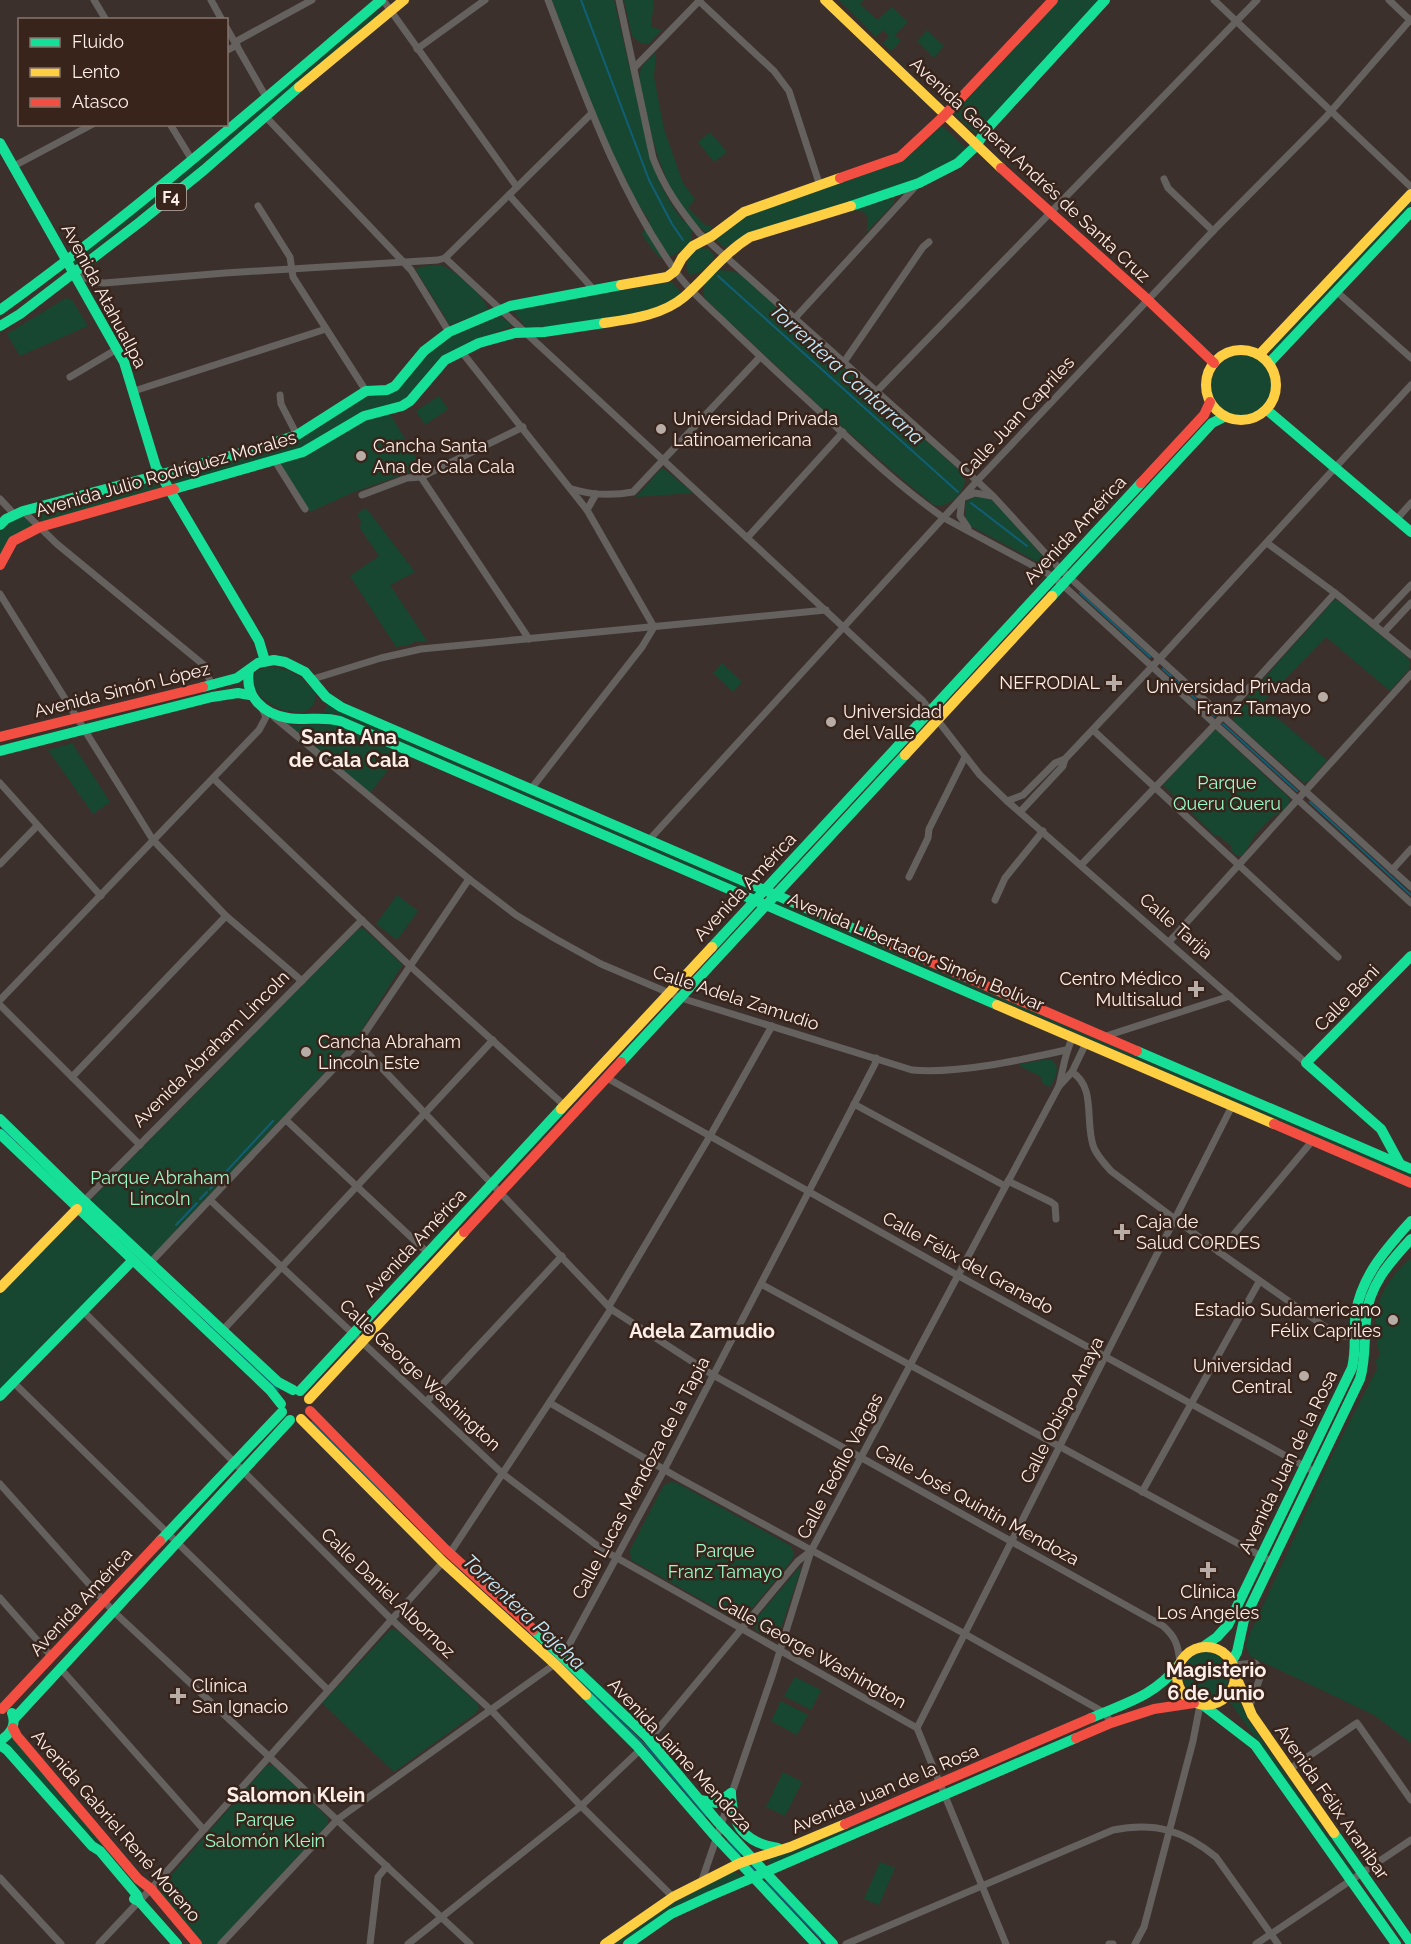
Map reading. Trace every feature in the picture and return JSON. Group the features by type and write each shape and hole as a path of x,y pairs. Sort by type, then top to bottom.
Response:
{"main road":[{"name":"F4","path":"0,310 66,262 192,160 382,0"},
{"name":"F4","path":"0,326 20,314 140,222 404,0"},
{"name":"Avenida General Andrés de Santa Cruz","path":"825,0 976,146 1148,300 1214,363"},
{"path":"675,271 688,251 744,212 900,157 944,116 1053,0"},
{"name":"Avenida Julio Rodríguez Morales","path":"0,565 13,541 40,527 303,452 364,416 402,406 411,401 444,360 479,343 508,334 544,332 635,318 667,308 691,290 723,257 750,237 919,183 958,163 976,146 986,130 1105,0"},
{"name":"Avenida Atahuallpa","path":"0,143 117,349 134,391 150,452 159,473 260,642 265,661"},
{"path":"1260,354 1411,194"},
{"path":"1269,363 1411,212"},
{"name":"Avenida Julio Rodríguez Morales","path":"0,525 19,513 89,495 159,473 252,450 297,435 366,391 387,390 395,386 424,351 449,332 501,310 520,304 650,281 667,277 675,271"},
{"path":"1239,350 1260,354 1269,363 1275,378 1276,390 1272,403 1262,415 1247,420 1231,420 1224,417 1213,408 1210,402 1206,383 1210,369 1225,354 1239,350"},
{"name":"Avenida América","path":"297,1391 354,1334 428,1253 607,1078 766,906 1058,573 1204,415 1210,402"},
{"path":"1267,410 1411,532"},
{"name":"Avenida América","path":"309,1399 363,1342 565,1106 755,900 1067,582 1212,423 1224,417"},
{"path":"265,661 285,662 296,666 313,679 322,692 318,706 307,717 290,718 264,708 249,695 246,683 249,670 265,661"},
{"name":"Avenida Simón López","path":"0,737 211,685 237,678 249,670"},
{"name":"Avenida Libertador Simón Bolívar","path":"322,692 340,707 1411,1169"},
{"name":"Avenida Simón López","path":"0,751 212,696 238,693 249,695"},
{"name":"Avenida Libertador Simón Bolívar","path":"307,717 340,721 1411,1183"},
{"path":"796,873 794,892 804,907"},
{"path":"729,889 736,904 736,921"},
{"name":"Calle Beni","path":"1306,1064 1411,956"},
{"name":"Calle Tarija","path":"1306,1064 1381,1129 1400,1164"},
{"path":"0,1119 81,1205 132,1262 270,1390 281,1408 296,1420 310,1411 309,1399 278,1382 150,1263 81,1205 0,1134"},
{"name":"Avenida Abraham Lincoln","path":"0,1288 81,1205"},
{"name":"Avenida Juan de la Rosa","path":"1204,1646 1217,1638 1228,1625 1348,1374 1355,1356 1356,1311 1366,1276 1411,1221"},
{"name":"Avenida Juan de la Rosa","path":"1234,1666 1244,1620 1360,1379 1365,1358 1366,1321 1370,1295 1380,1274 1411,1239"},
{"path":"0,1396 132,1262"},
{"path":"1348,1374 1360,1379"},
{"path":"281,1408 285,1394 297,1391"},
{"name":"Avenida América","path":"1,1709 53,1657 281,1408"},
{"name":"Avenida Jaime Mendoza","path":"310,1411 447,1558"},
{"name":"Avenida América","path":"0,1743 60,1668 242,1472 296,1420"},
{"name":"Avenida Jaime Mendoza","path":"296,1420 649,1740 721,1824 833,1944"},
{"path":"1204,1646 1219,1649 1234,1666 1234,1684 1225,1697 1217,1702 1199,1704 1184,1695 1177,1679 1179,1664 1187,1653 1204,1646"},
{"name":"Avenida Jaime Mendoza","path":"559,1660 641,1749 740,1863 816,1944"},
{"name":"Avenida Juan de la Rosa","path":"628,1944 671,1914 943,1789 1108,1718 1158,1687 1179,1664"},
{"name":"Avenida Félix Aranibar","path":"1234,1666 1249,1708 1258,1724 1411,1943"},
{"name":"Avenida Juan de la Rosa","path":"1108,1718 1154,1709 1199,1704"},
{"name":"Avenida Félix Aranibar","path":"1199,1704 1239,1731 1255,1745 1395,1944"},
{"name":"Avenida Gabriel René Moreno","path":"1,1709 10,1711 17,1737 138,1879 151,1889 197,1944"},
{"name":"Avenida Gabriel René Moreno","path":"0,1743 92,1846 115,1868 137,1895 139,1901 177,1944"},
{"name":"Avenida Juan de la Rosa","path":"605,1944 673,1897 740,1863 790,1847 943,1789"},
{"path":"700,1800 717,1803 731,1793"},
{"path":"731,1793 734,1819 744,1834 758,1844 768,1847 790,1847"}],"street":[{"path":"94,0 105,18"},
{"path":"211,0 221,18"},
{"path":"228,49 312,0"},
{"path":"382,0 517,187"},
{"path":"417,49 485,0"},
{"path":"548,0 619,176 675,271 691,290 760,357 883,469 944,518 1058,573"},
{"path":"618,0 653,158 674,202 706,240 977,481 994,497 1058,573 1152,667 1411,903"},
{"path":"634,68 699,0 774,71 789,91 820,186"},
{"path":"1214,0 1411,187"},
{"path":"877,391 1257,0"},
{"path":"1389,0 1411,20"},
{"name":"Calle Juan Capriles","path":"649,840 977,481 1213,231 1332,111 1411,20"},
{"path":"228,30 266,97"},
{"path":"73,273 104,284 445,258 592,112"},
{"path":"265,116 411,270 449,332"},
{"path":"14,166 89,126"},
{"path":"171,126 192,160"},
{"path":"1164,179 1168,188 1213,231"},
{"path":"795,318 919,183"},
{"path":"509,195 594,290"},
{"path":"258,206 290,257 293,277 366,391"},
{"path":"844,362 923,247 929,242"},
{"name":"Calle Tarija","path":"445,258 922,700 980,775 1007,801 1306,1064"},
{"path":"1336,291 1411,358"},
{"path":"134,391 326,329"},
{"path":"70,377 117,349"},
{"path":"461,351 572,489 654,627"},
{"path":"572,489 596,494 619,495 633,492 760,357"},
{"path":"1007,801 1023,795 1055,763 1065,759 1160,659 1411,385"},
{"path":"280,394 281,404 297,435"},
{"path":"362,495 407,478 421,477 523,427"},
{"path":"747,538 843,432"},
{"path":"275,461 305,509"},
{"path":"421,477 529,639"},
{"path":"971,532 960,516 962,498 975,493 994,497"},
{"path":"586,510 596,494"},
{"path":"0,499 40,527 57,544 205,666 211,685"},
{"path":"1396,520 1411,503"},
{"path":"1266,543 1335,593 1411,655"},
{"path":"1067,582 1160,659 1411,887"},
{"path":"1374,624 1411,585"},
{"path":"1081,865 1335,593"},
{"path":"0,594 153,840 226,916 302,981"},
{"path":"1384,632 1411,603"},
{"path":"313,679 381,658 421,649 826,610"},
{"path":"531,789 642,647 654,627"},
{"path":"1169,942 1411,674"},
{"path":"2,995 101,896 263,726 266,717 264,708"},
{"name":"Calle Adela Zamudio","path":"264,708 469,879 516,915 601,964 669,994 912,1070 928,1071 970,1067 1066,1050"},
{"path":"1093,730 1338,957"},
{"path":"909,877 928,838 929,829 965,757"},
{"path":"1020,812 1063,766 1065,759"},
{"path":"213,779 409,965 565,1106"},
{"path":"0,783 101,896"},
{"path":"0,864 37,826"},
{"path":"995,900 1005,878 1042,831"},
{"path":"1392,870 1411,849"},
{"path":"150,1263 358,1043 469,879"},
{"path":"72,1077 226,916"},
{"name":"Avenida Abraham Lincoln","path":"81,1205 362,920"},
{"path":"1104,1036 1230,996"},
{"path":"0,1005 140,1145"},
{"path":"99,1944 447,1558 610,1308 772,1026"},
{"name":"Calle Teófilo Vargas","path":"701,1883 811,1551 1059,1086 1066,1061 1066,1050 1073,1037"},
{"path":"223,1330 493,1040"},
{"name":"Calle José Quintín Mendoza","path":"358,1043 610,1308 713,1375 1163,1626 1177,1642 1179,1664"},
{"name":"Calle Teófilo Vargas","path":"1059,1086 1072,1072 1086,1043"},
{"name":"Calle Lucas Mendoza de la Tapia","path":"221,1944 338,1820 492,1711 559,1660 664,1470 875,1065 876,1058"},
{"path":"1072,1072 1086,1089 1094,1148 1111,1171 1260,1282 1331,1331 1343,1336 1355,1336"},
{"name":"Calle Félix del Granado","path":"607,1078 957,1275 1315,1472"},
{"path":"854,1104 1006,1184 1051,1202 1055,1205 1056,1219"},
{"name":"Calle Obispo Anaya","path":"917,1728 1232,1106"},
{"path":"286,1120 428,1253"},
{"path":"1219,1252 1313,1140"},
{"name":"Calle George Washington","path":"210,1200 503,1474 616,1559 917,1728 1006,1944"},
{"path":"427,1401 562,1256"},
{"path":"1142,1492 1260,1282"},
{"path":"761,1284 1272,1562"},
{"name":"Calle Daniel Albornoz","path":"83,1311 391,1619 492,1711 581,1806 673,1897"},
{"path":"13,1382 328,1690"},
{"path":"550,1403 664,1470 965,1634 1108,1718"},
{"path":"0,1484 113,1611 470,1944"},
{"path":"649,1740 798,1561 811,1551"},
{"path":"0,1598 53,1657"},
{"path":"1234,1666 1255,1663 1261,1669 1249,1708"},
{"path":"60,1668 204,1830"},
{"path":"1136,1944 1144,1927 1199,1704"},
{"path":"1290,1769 1357,1723 1411,1800"},
{"path":"408,1944 581,1806 641,1749"},
{"path":"846,1944 1113,1830 1133,1826 1169,1830 1202,1846 1216,1857 1278,1944"},
{"path":"1256,1944 1411,1840"},
{"path":"370,1944 378,1876 387,1866"},
{"path":"0,1878 61,1944"}],"green space":[{"path":"552,0 614,0 650,156 663,189 684,222 691,217 673,191 660,162 640,85 642,67 656,52 654,77 664,129 683,183 695,199 688,208 705,225 713,227 706,233 701,228 691,231 691,240 673,255 659,257 642,234 649,220 630,193 631,190 622,175 581,80"},
{"path":"624,0 654,0 651,27 662,30 650,43 642,44 632,36"},
{"path":"839,0 863,0 860,4 877,20 892,7 908,22 895,35 901,41 891,51 883,43 889,36 883,30 876,37"},
{"path":"1059,0 1101,0 977,135 953,113"},
{"path":"377,10 380,13 193,172 75,264 73,261"},
{"path":"927,30 944,46 934,58 917,41"},
{"path":"942,126 967,149 960,156 917,180 734,242 725,248 714,238 749,214 904,160"},
{"path":"710,132 727,152 714,162 698,142"},
{"path":"895,198 894,203 866,233 867,217 854,209"},
{"path":"1410,201 1411,205 1274,351 1271,349"},
{"path":"700,248 709,249 713,254 713,260 701,272 690,275 686,267 687,263"},
{"path":"440,265 459,276 473,289 487,307 486,311 450,325 416,270 419,267"},
{"path":"719,270 740,274 960,471 965,481 958,496 945,504 934,505 846,430 705,299 704,286 708,279"},
{"path":"672,282 681,293 671,301 636,313 615,317 540,328 526,327 514,312 516,308"},
{"path":"66,298 72,300 88,326 20,356 7,334"},
{"path":"500,316 511,324 510,327 463,346 406,400 306,447 174,486 168,476 262,450 367,396 387,393 440,341"},
{"path":"1236,355 1248,355 1264,364 1271,374 1273,386 1271,398 1264,408 1248,417 1236,417 1225,412 1216,403 1211,392 1211,380 1216,369 1225,360"},
{"path":"439,396 448,409 425,425 416,411"},
{"path":"390,414 424,471 415,475 408,473 354,492 310,512 279,464 360,422"},
{"path":"663,468 693,493 636,497 660,470"},
{"path":"155,479 161,490 43,522 37,517 39,512"},
{"path":"975,496 990,499 996,503 1055,570 969,525 965,514 966,502"},
{"path":"366,508 415,572 390,585 427,641 414,641 412,644 396,647 350,576 379,556 360,528 361,521 357,514"},
{"path":"23,515 32,525 31,528 0,559 0,531 6,524"},
{"name":"Parque Queru Queru","path":"1334,600 1339,601 1407,657 1410,668 1390,691 1326,637 1261,704 1327,760 1310,780 1304,783 1235,723 1232,714"},
{"path":"722,663 742,682 733,692 713,673"},
{"path":"269,667 295,674 315,691 314,703 308,710 287,711 264,699 256,689 252,678 257,671"},
{"path":"328,704 756,892 754,894 337,714 324,712"},
{"path":"333,724 402,752 370,793 292,727 292,725"},
{"name":"Parque Queru Queru","path":"1216,730 1290,799 1285,809 1271,818 1258,832 1241,856 1236,855 1231,850 1231,846 1219,836 1214,835 1163,785"},
{"path":"72,743 110,802 93,814 48,750"},
{"path":"397,895 418,911 397,940 376,924"},
{"path":"777,901 1411,1175 1411,1178 775,903"},
{"name":"Parque Abraham Lincoln","path":"363,928 401,963 401,967 358,1036 156,1254 150,1256 92,1202 93,1198 358,929"},
{"path":"1052,1060 1057,1067 1056,1076 1050,1087 1043,1084 1040,1076 1021,1067 1020,1064"},
{"name":"Parque Abraham Lincoln","path":"74,1219 80,1220 121,1257 124,1264 0,1390 0,1293"},
{"path":"1411,1258 1411,1743 1374,1715 1250,1656 1246,1647 1247,1640 1334,1452 1377,1369 1376,1360 1380,1355 1376,1326 1379,1301 1391,1279"},
{"name":"Parque Franz Tamayo","path":"671,1482 677,1483 791,1546 794,1554 792,1560 745,1617 734,1618 631,1560 630,1550 664,1485"},
{"path":"799,1568 801,1569 779,1634 773,1637 763,1635 755,1629 754,1621"},
{"path":"391,1629 398,1631 477,1703 479,1708 476,1713 394,1772 322,1703"},
{"path":"1206,1652 1222,1659 1229,1675 1222,1691 1206,1698 1190,1691 1183,1675 1190,1659"},
{"path":"795,1677 821,1690 811,1710 784,1696"},
{"path":"1237,1696 1249,1721 1354,1873 1352,1875 1230,1702"},
{"path":"781,1701 808,1715 797,1735 771,1721"},
{"path":"13,1737 144,1888 140,1893 6,1744"},
{"name":"Parque Salomón Klein","path":"267,1765 274,1766 328,1818 328,1824 217,1944 202,1944 160,1895 159,1889"},
{"path":"783,1772 802,1782 785,1816 766,1807"},
{"path":"935,1792 936,1794 772,1864 767,1859 791,1852"},
{"path":"880,1862 895,1868 879,1905 864,1899"},
{"path":"734,1871 742,1877 673,1907 619,1944 614,1944 670,1905"}],"waterway":[{"name":"Torrentera Cantarrana","path":"581,0 649,180 683,240"},
{"name":"Torrentera Cantarrana","path":"718,276 958,492"},
{"name":"Torrentera Cantarrana","path":"971,503 1027,546"},
{"name":"Torrentera Cantarrana","path":"1080,593 1150,657"},
{"name":"Torrentera Cantarrana","path":"1163,669 1214,716"},
{"name":"Torrentera Cantarrana","path":"1223,724 1297,791"},
{"name":"Torrentera Cantarrana","path":"1310,802 1411,895"},
{"path":"210,1189 273,1121"},
{"name":"Torrentera Pajcha","path":"2,1128 15,1141"},
{"path":"200,1199 207,1192"},
{"path":"176,1225 197,1203"},
{"name":"Torrentera Pajcha","path":"131,1253 278,1390"},
{"name":"Torrentera Pajcha","path":"312,1422 393,1503"},
{"name":"Torrentera Pajcha","path":"541,1643 645,1745 706,1816"},
{"name":"Torrentera Pajcha","path":"728,1840 740,1854"},
{"name":"Torrentera Pajcha","path":"750,1865 756,1871"},
{"name":"Torrentera Pajcha","path":"766,1882 826,1944"}],"traffic: fast":[{"path":"0,310 146,198 381,0"},
{"path":"851,206 919,183 958,163 976,146 986,130 1105,0"},
{"path":"0,326 20,314 140,222 299,87"},
{"path":"0,143 124,362 156,467 259,641 265,661"},
{"path":"1269,363 1411,212"},
{"path":"0,525 6,519 23,511 252,450 297,435 366,391 387,390 395,386 424,351 449,332 510,306 621,285"},
{"path":"174,489 303,452 364,416 402,406 410,401 445,360 479,343 515,333 544,332 604,323"},
{"path":"1267,410 1411,532"},
{"path":"1052,596 1212,423 1224,417"},
{"path":"712,947 1141,483"},
{"path":"203,687 237,678 258,663 274,660 285,662 305,672 326,697 341,707 887,943"},
{"path":"249,670 249,688 253,696 263,708 279,716 340,721 997,1005"},
{"path":"0,751 212,697 238,693 250,695"},
{"path":"621,1062 905,755"},
{"path":"1400,1164 1381,1129 1306,1063 1411,956"},
{"path":"1137,1051 1411,1169"},
{"path":"300,1391 561,1109"},
{"path":"0,1119 84,1201 278,1382 293,1390"},
{"path":"0,1134 270,1390 281,1404"},
{"path":"1204,1646 1228,1625 1352,1368 1356,1312 1364,1286 1377,1263 1411,1221"},
{"path":"1232,1661 1237,1652 1244,1620 1360,1379 1366,1319 1371,1296 1381,1275 1411,1239"},
{"path":"0,1396 132,1261"},
{"path":"160,1541 282,1412"},
{"path":"14,1719 290,1420"},
{"path":"534,1630 646,1736 717,1821 833,1944"},
{"path":"1091,1718 1148,1692 1159,1685 1178,1666"},
{"path":"586,1695 637,1746 713,1834 816,1944"},
{"path":"1203,1705 1255,1745 1396,1944"},
{"path":"0,1741 12,1729 14,1722 12,1713"},
{"path":"628,1944 671,1914 710,1896 1076,1738"},
{"path":"0,1745 7,1750 92,1846 100,1851 137,1895 139,1901"},
{"path":"731,1793 734,1815 742,1831 757,1842 778,1848"},
{"path":"700,1800 717,1803 731,1793"},
{"path":"1334,1833 1411,1943"},
{"path":"134,1899 139,1901 177,1944"}],"traffic: slow":[{"path":"299,87 404,0"},
{"path":"825,0 1001,168"},
{"path":"621,285 667,277 675,271 682,258 693,246 712,236 744,212 840,178"},
{"path":"1260,354 1411,194"},
{"path":"604,323 657,312 676,303 732,250 750,237 851,206"},
{"path":"1248,350 1261,356 1270,365 1274,371 1276,385 1274,399 1266,410 1255,418 1234,420 1216,410 1208,399 1206,378 1216,360 1227,352 1248,350"},
{"path":"905,755 1052,596"},
{"path":"561,1109 712,947"},
{"path":"997,1005 1274,1124"},
{"path":"0,1288 77,1209"},
{"path":"309,1399 464,1232"},
{"path":"301,1419 443,1562 586,1695"},
{"path":"1200,1647 1212,1647 1227,1655 1235,1670 1235,1676 1235,1682 1227,1697 1212,1705 1200,1705 1185,1697 1177,1682 1177,1670 1185,1655 1200,1647"},
{"path":"1235,1674 1252,1715 1334,1833"},
{"path":"605,1944 673,1897 740,1863 790,1847 845,1824"}],"traffic: jam":[{"path":"840,178 900,157 944,116 1053,0"},
{"path":"1001,168 1148,300 1214,363"},
{"path":"1141,483 1204,415 1210,402"},
{"path":"0,565 13,541 40,527 174,489"},
{"path":"0,737 203,687"},
{"path":"887,943 1137,1051"},
{"path":"464,1232 621,1062"},
{"path":"1274,1124 1411,1183"},
{"path":"310,1411 445,1549 534,1630"},
{"path":"2,1709 160,1541"},
{"path":"1076,1738 1111,1723 1154,1709 1194,1703"},
{"path":"845,1824 1091,1718"},
{"path":"13,1728 17,1736 138,1879 151,1889 197,1944"}],"place":[{"name":"Universidad Privada Latinoamericana","path":"661,429"},
{"name":"Cancha Santa Ana de Cala Cala","path":"361,456"},
{"name":"NEFRODIAL","path":"1114,683"},
{"name":"Universidad Privada Franz Tamayo","path":"1323,697"},
{"name":"Universidad del Valle","path":"831,722"},
{"name":"Centro Médico Multisalud","path":"1196,989"},
{"name":"Cancha Abraham Lincoln Este","path":"306,1052"},
{"name":"Caja de Salud CORDES","path":"1122,1232"},
{"name":"Estadio Sudamericano Félix Capriles","path":"1393,1320"},
{"name":"Universidad Central","path":"1304,1376"},
{"name":"Clínica Los Angeles","path":"1208,1570"},
{"name":"Clínica San Ignacio","path":"178,1696"}],"district":[{"name":"Santa Ana de Cala Cala","path":"349,748"},
{"name":"Adela Zamudio","path":"702,1331"},
{"name":"Magisterio 6 de Junio","path":"1216,1682"},
{"name":"Salomon Klein","path":"296,1795"}]}
